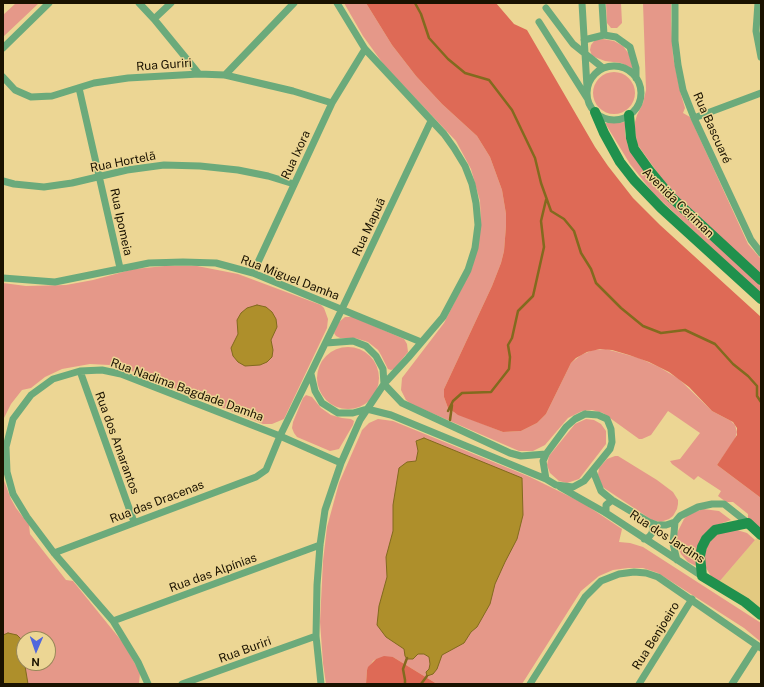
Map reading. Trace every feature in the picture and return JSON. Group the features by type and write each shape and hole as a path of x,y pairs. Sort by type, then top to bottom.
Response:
{"street":[{"path":"3,48 49,3"},
{"path":"139,3 199,74"},
{"path":"154,19 171,3"},
{"path":"225,75 294,3"},
{"path":"321,684 316,636 320,545 325,510 341,462 365,412 384,384 443,317 468,270 476,248 478,225 476,203 472,184 465,166 444,134 365,49 337,3"},
{"path":"582,3 587,96 590,106 595,112 603,117 621,119 629,115 635,109 641,92 636,78 629,71 621,67 612,66 603,68 594,74 589,83 587,96"},
{"path":"602,3 604,35"},
{"name":"Rua Bascuaré","path":"675,3 675,41 683,90 694,118 751,240 761,253"},
{"path":"758,3 756,31 761,57"},
{"path":"546,8 573,44 603,68"},
{"path":"539,22 587,96"},
{"path":"584,40 604,35 616,37 630,47 636,68 636,78"},
{"name":"Rua Ixora","path":"253,273 332,103 365,49"},
{"name":"Rua Guriri","path":"3,77 15,90 31,97 52,96 94,83 128,78 199,74 225,75 293,91 332,103"},
{"name":"Rua Ipomeia","path":"79,88 120,268"},
{"path":"694,118 761,93"},
{"name":"Avenida Ceriman","path":"595,112 604,133 620,162 634,180 661,208 761,299"},
{"name":"Avenida Ceriman","path":"629,115 630,134 634,150 649,170 671,197 761,280"},
{"name":"Rua Mapuã","path":"326,343 431,121"},
{"name":"Rua Hortelã","path":"3,181 14,184 44,187 72,183 127,170 164,165 200,166 238,170 268,176 294,184"},
{"name":"Rua Miguel Damha","path":"3,278 55,282 149,263 216,263 253,273 421,342"},
{"path":"280,436 326,343 353,341 366,346 376,356 383,369 384,384 402,403 510,453 521,456 546,454"},
{"name":"Rua Nadima Bagdade Damha","path":"148,684 138,662 113,621 54,553 27,518 13,494 7,472 6,446 13,419 31,395 53,379 80,371 102,370 121,374 280,436 341,462"},
{"name":"Rua dos Amarantos","path":"80,371 134,522"},
{"path":"311,374 315,391 322,404 338,413 365,412 391,415 546,479 556,485 573,487 584,481 593,472 610,449 612,442 611,429 607,419 598,415 585,414 575,419 566,427 546,454 543,461 546,479"},
{"name":"Rua das Dracenas","path":"54,553 256,477 266,470 280,436"},
{"path":"593,472 601,491 612,500 651,523 666,525 675,522 680,516 698,507 712,504 724,504 761,535"},
{"name":"Rua dos Jardins","path":"556,485 606,513 644,539 745,602 761,615"},
{"path":"606,513 606,505 612,500"},
{"path":"675,522 673,544 677,560"},
{"path":"644,539 649,537 652,533 651,523"},
{"path":"702,576 700,556 706,539 715,530 748,523"},
{"name":"Rua das Alpínias","path":"113,621 320,545"},
{"path":"530,684 585,597 601,581 619,574 634,572 646,573 658,577 759,646 732,684"},
{"name":"Rua Benjoeiro","path":"639,684 692,599"},
{"name":"Rua Buriri","path":"182,684 316,636"}],"shaded area":[{"path":"16,3 39,3 3,37 3,15"},
{"path":"344,3 366,3 392,45 416,76 442,104 477,136 490,157 502,190 506,214 504,251 492,286 444,389 444,397 448,408 455,413 503,432 521,431 537,423 546,414 571,363 581,355 593,350 606,349 639,358 659,367 679,379 712,411 731,421 735,425 737,432 735,439 717,465 761,498 761,530 748,520 748,514 733,502 726,502 718,496 721,491 698,476 694,480 672,464 670,461 680,459 700,433 668,411 651,435 639,439 603,413 592,410 582,411 568,418 545,445 533,451 519,451 411,404 406,400 401,390 402,378 444,323 472,268 481,224 480,201 471,169 456,141 384,65 363,36"},
{"path":"366,3 496,3 514,24 527,30 595,147 633,198 660,225 761,317 761,498 717,465 737,435 737,428 733,422 712,411 689,387 669,372 649,362 612,350 600,349 587,352 576,358 571,363 546,414 537,423 521,431 503,432 458,415 448,408 444,397 444,389 492,286 504,251 506,214 502,190 490,157 477,136 442,104 416,76 392,45"},
{"path":"606,3 621,3 622,23 617,28 611,28 607,23"},
{"path":"643,3 671,3 673,56 685,108 683,113 690,117 748,244 761,259 761,275 673,194 637,144 635,122 643,103 646,90"},
{"path":"603,39 614,41 623,46 629,54 633,69 621,63 605,61 592,56 590,50 591,45 595,40"},
{"path":"610,72 618,72 626,75 632,81 635,93 632,105 626,111 618,114 610,114 602,111 596,105 593,97 593,89 596,81 602,75"},
{"path":"625,122 625,134 628,146 660,192 761,286 761,294 653,193 630,164 605,123"},
{"path":"165,266 197,266 238,274 321,305 324,308 328,319 327,328 284,419 272,424 263,424 129,370 109,365 90,364 62,369 45,377 31,388 22,390 11,404 3,420 3,283 26,286 66,285 93,280 134,269"},
{"path":"257,305 266,307 272,312 276,319 277,327 271,340 273,350 272,357 267,362 260,365 245,366 238,362 233,356 231,348 238,334 237,320 241,313 247,308"},
{"path":"345,317 353,317 404,339 407,344 408,352 394,369 388,369 378,350 368,342 355,338 340,338 336,336 334,333 339,322"},
{"path":"348,347 360,349 370,356 377,366 379,378 377,390 370,400 360,407 348,409 336,407 326,400 319,390 317,378 319,366 326,356 336,349"},
{"path":"306,395 312,397 321,408 331,415 354,421 339,449 330,451 297,437 294,433 292,428 293,422 303,398"},
{"path":"378,419 393,421 530,477 583,503 622,529 619,542 630,543 643,547 761,623 761,642 744,628 658,573 643,568 628,568 613,570 599,576 581,591 522,684 437,684 393,657 376,659 373,661 367,670 366,684 326,684 320,622 323,561 327,527 339,483 362,430 369,423"},
{"path":"586,419 594,420 601,424 606,431 606,444 579,479 567,483 559,481 550,473 547,465 549,456 575,424"},
{"path":"424,438 522,478 523,515 517,539 495,584 490,604 477,627 471,632 464,643 442,655 437,669 433,674 427,676 426,672 429,669 430,664 429,657 424,654 418,654 413,659 407,659 404,649 386,637 377,625 379,606 387,577 386,557 393,531 393,505 399,468 407,462 416,461 418,451 416,441"},
{"path":"618,456 657,480 673,492 678,500 678,504 673,516 661,522 652,520 602,486 598,475 599,468 607,459"},
{"path":"3,478 11,499 29,525 30,534 66,580 73,581 124,644 140,673 139,684 3,684"},
{"path":"703,509 719,511 731,520 714,526 696,555 696,566 688,562 681,554 677,544 677,533 684,519 688,515"},
{"path":"737,530 747,533 755,540 719,582 711,576 706,568 704,558 708,544 718,533"},
{"path":"760,534 761,535 761,615 719,582"},
{"path":"8,633 16,635 16,671 26,671 28,684 3,684 3,635"},
{"path":"384,656 393,657 437,684 366,684 368,667 376,659"}],"waterway":[{"path":"415,3 421,14 429,38 448,59 465,73 489,80 512,110 535,158 541,183 551,211 564,219 574,231 581,253 591,269 596,283 621,308 643,326 661,333 685,330 715,344 733,364 748,376 757,386 757,396 761,402"},
{"path":"448,411 453,401 462,393 491,392 509,369 510,357 508,345 512,338 518,311 533,296 544,247 541,221 546,200"},
{"path":"450,420 452,405"},
{"path":"405,684 403,669 407,658"},
{"path":"421,684 427,676"}]}
